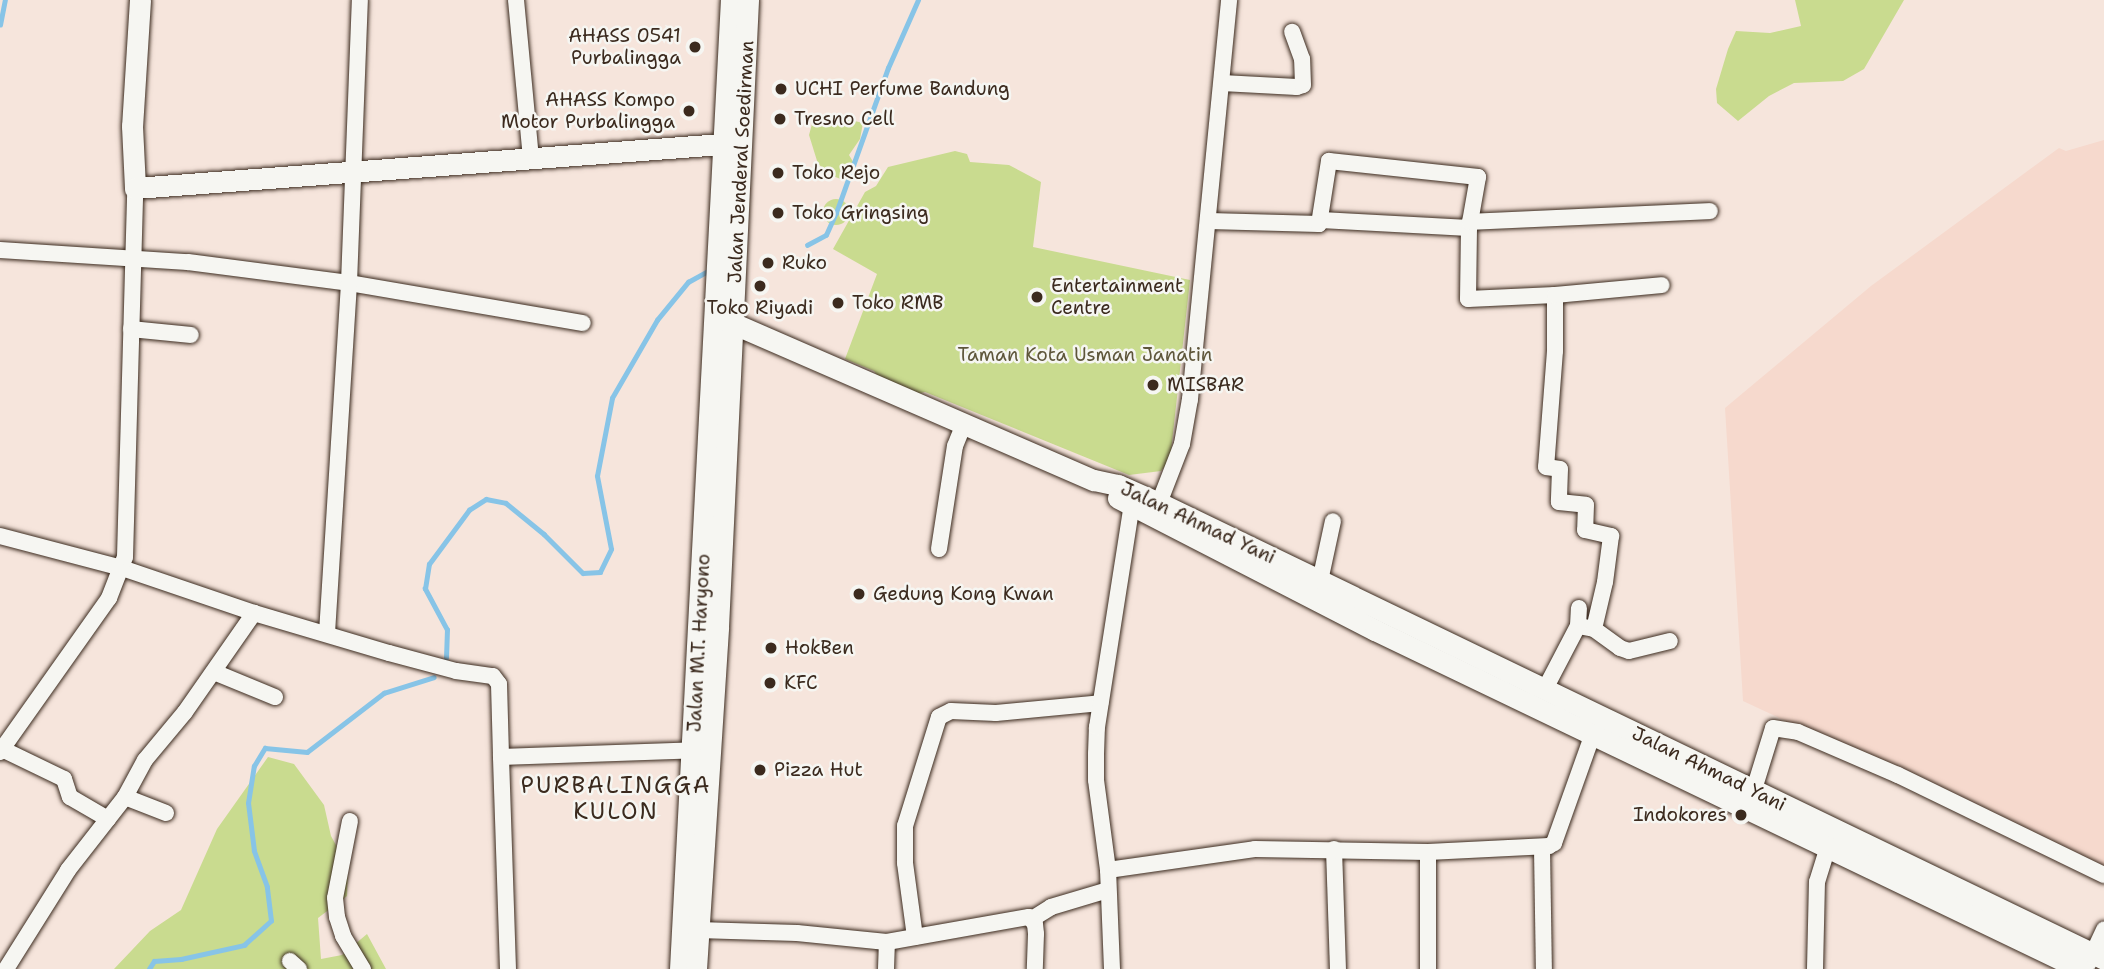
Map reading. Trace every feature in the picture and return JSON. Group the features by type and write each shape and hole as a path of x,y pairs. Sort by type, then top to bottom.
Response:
{"main road":[{"path":"140,0 132,126 135,188 732,143"},
{"name":"Jalan Jenderal Soedirman","path":"725,320 732,143 731,0"},
{"name":"Jalan Jenderal Soedirman","path":"732,143 748,0"},
{"name":"Jalan Ahmad Yani","path":"725,320 1094,480 1104,491 1132,498 1156,510 1375,630 1596,725 2091,963"},
{"name":"Jalan M.T. Haryono","path":"696,969 701,750 725,320"},
{"name":"Jalan Ahmad Yani","path":"1156,510 1320,581 1545,689 1596,725"},
{"name":"Jalan M.T. Haryono","path":"680,969 701,750"}],"street":[{"path":"327,633 349,283 359,0"},
{"path":"516,0 531,158"},
{"path":"1156,510 1172,474 1186,421 1209,221 1228,0"},
{"path":"1222,83 1303,85 1302,59 1292,32"},
{"path":"1209,221 1316,225 1321,220 1327,163 1334,161 1476,176 1479,180 1470,225 1468,300 1662,285"},
{"path":"107,820 71,797 64,779 1,750 109,598 122,568 126,548 135,188"},
{"path":"1321,220 1470,225 1710,211"},
{"path":"0,250 132,256 349,283 583,323"},
{"path":"1545,689 1586,628 1605,582 1611,536 1585,530 1586,505 1559,502 1560,469 1546,467 1555,351 1555,295"},
{"path":"131,329 191,335"},
{"path":"939,549 955,446 964,424"},
{"path":"1112,969 1108,870 1096,780 1101,703 1132,498"},
{"path":"1320,581 1333,521"},
{"path":"0,536 122,568 254,613 456,671 494,676 499,684 508,969"},
{"path":"1579,608 1586,628 1620,648 1629,651 1670,641"},
{"path":"6,969 68,870 125,797 145,761 214,672 254,613"},
{"path":"214,672 275,697"},
{"path":"915,937 905,863 905,826 939,717 951,711 996,713 1101,703"},
{"path":"1108,870 1255,849 1428,852 1542,848 1554,843 1596,725"},
{"path":"1738,793 1773,728 1798,732 1923,786 2104,875"},
{"path":"501,757 701,750"},
{"path":"125,797 166,813"},
{"path":"350,821 341,860 336,908 342,936 363,969"},
{"path":"1815,969 1817,882 1831,838"},
{"path":"1542,848 1544,969"},
{"path":"1335,849 1338,969"},
{"path":"1428,852 1428,969"},
{"path":"698,930 797,933 887,942 1025,917 1032,919 1051,907 1108,890"},
{"path":"1032,919 1036,934 1035,969"},
{"path":"2091,963 2104,929"},
{"path":"886,969 887,942"}],"shaded area":[{"path":"2104,140 2104,870 1743,701 1725,408 1871,286 2059,148 2066,151"}],"green space":[{"path":"1795,0 1904,0 1864,69 1843,81 1794,83 1769,96 1738,121 1717,103 1716,89 1736,31 1770,33 1801,26"},
{"path":"825,114 863,123 860,139 849,155 855,165 852,175 843,180 818,164 809,135 812,124"},
{"name":"Taman Kota Usman Janatin","path":"955,151 967,154 970,162 1009,165 1041,182 1033,247 1190,280 1170,460 1161,471 1129,475 925,392 913,395 884,384 874,371 845,359 877,274 833,249 865,192 876,186 888,167"},
{"path":"836,199 845,203 849,212 845,221 836,225 827,221 823,212 827,203"},
{"path":"268,757 294,764 324,805 331,836 348,867 347,896 318,918 321,959 342,955 367,934 386,969 114,969 150,931 181,910 217,829"}],"waterway":[{"path":"0,25 5,0"},
{"path":"807,245 826,235 836,213 888,68 918,0"},
{"path":"446,658 447,630 425,589 429,564 469,510 486,499 506,503 544,534 583,573 600,572 611,549 597,476 612,398 657,320 688,282 708,271"},
{"path":"149,969 154,961 181,959 244,945 271,921 267,887 254,851 248,803 254,766 265,748 307,752 384,693 434,677"}],"place":[{"name":"AHASS 0541 Purbalingga","path":"695,47"},
{"name":"UCHI Perfume Bandung","path":"781,89"},
{"name":"AHASS Kompo Motor Purbalingga","path":"689,111"},
{"name":"Tresno Cell","path":"780,119"},
{"name":"Toko Rejo","path":"778,173"},
{"name":"Toko Gringsing","path":"778,213"},
{"name":"Ruko","path":"768,263"},
{"name":"Toko Riyadi","path":"760,286"},
{"name":"Entertainment Centre","path":"1037,297"},
{"name":"Toko RMB","path":"838,303"},
{"name":"MISBAR","path":"1153,385"},
{"name":"Gedung Kong Kwan","path":"859,594"},
{"name":"HokBen","path":"771,648"},
{"name":"KFC","path":"770,683"},
{"name":"Pizza Hut","path":"760,770"},
{"name":"Indokores","path":"1741,815"}],"district":[{"name":"PURBALINGGA KULON","path":"616,798"}]}
